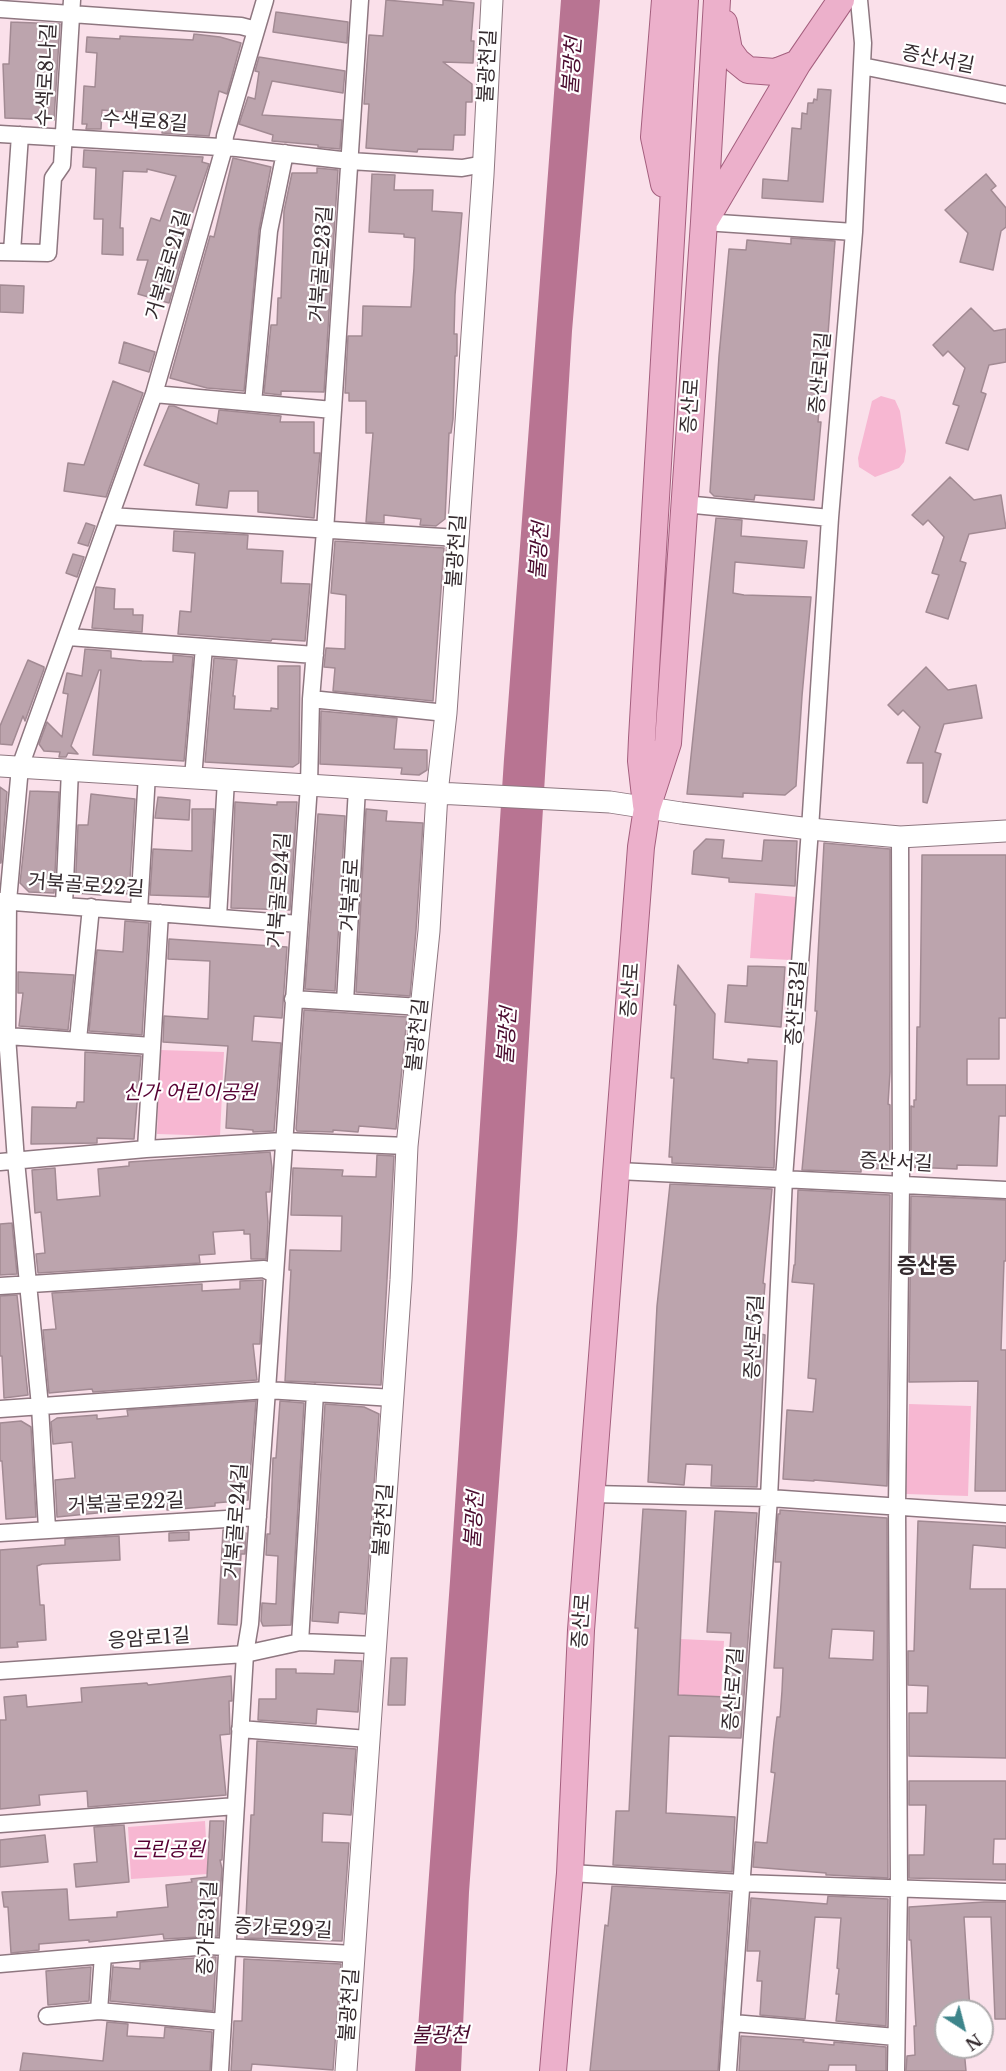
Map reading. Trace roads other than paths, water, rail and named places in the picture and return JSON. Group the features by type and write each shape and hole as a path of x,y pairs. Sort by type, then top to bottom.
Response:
{"main road":[{"path":"665,0 654,137 671,220"},
{"name":"증산로","path":"646,808 641,761 642,738 685,0"},
{"name":"증산로","path":"553,2071 570,1874 581,1630 618,1171 641,847 646,808 668,743 717,0"},
{"path":"722,0 724,31 729,50 737,61 748,70 761,72 775,72 798,63"},
{"path":"704,222 798,63 841,0"}],"street":[{"name":"거북골로21길","path":"10,766 68,637 154,394 265,0"},
{"name":"거북골로23길","path":"309,785 311,699 325,531 360,0"},
{"name":"불광천길","path":"346,2071 401,1280 407,1146 429,931 437,793 446,713 484,164 492,0"},
{"name":"증산로1길","path":"830,518 854,232 864,43 859,0"},
{"name":"수색로8나길","path":"0,9 72,7 241,26 256,30"},
{"name":"수색로8나길","path":"64,138 72,7"},
{"name":"증산서길","path":"862,66 1006,95"},
{"name":"수색로8길","path":"0,134 224,148"},
{"path":"20,135 6,252 48,253 53,178 62,165 64,138"},
{"path":"224,148 350,161 462,168 484,164"},
{"path":"253,403 269,231 285,153"},
{"path":"704,222 854,232"},
{"path":"154,394 333,410"},
{"path":"684,504 830,518"},
{"path":"110,516 458,538"},
{"name":"증산로3길","path":"784,1178 830,518"},
{"path":"68,637 315,655"},
{"path":"193,778 204,647"},
{"path":"311,699 446,713"},
{"path":"10,766 610,802 810,829 900,837 1006,831"},
{"name":"거북골로22길","path":"10,766 4,901 8,1161 28,1284 40,1407 47,1529 258,1517"},
{"path":"64,905 70,770"},
{"path":"139,911 147,774"},
{"path":"218,917 226,780"},
{"name":"거북골로24길","path":"244,1654 250,1624 309,785"},
{"name":"거북골로","path":"345,1002 357,788"},
{"path":"896,2071 899,1888 897,1505 901,1184 900,837"},
{"name":"거북골로22길","path":"4,901 299,924"},
{"path":"78,1040 91,907"},
{"name":"거북골로22길","path":"146,1149 160,913"},
{"path":"293,999 421,1007"},
{"path":"5,1027 78,1040 152,1046"},
{"path":"8,1161 146,1149 283,1141 407,1146"},
{"path":"618,1171 784,1178"},
{"name":"증산서길","path":"784,1178 1006,1190"},
{"name":"증산로5길","path":"769,1498 784,1178"},
{"path":"0,1286 264,1269 274,1274"},
{"path":"0,1409 267,1390 393,1398"},
{"path":"300,1642 315,1393"},
{"path":"592,1494 769,1498 1006,1514"},
{"name":"증산로7길","path":"728,2071 769,1498"},
{"path":"0,1533 47,1529"},
{"name":"응암로1길","path":"0,1671 244,1654 300,1642 375,1645"},
{"name":"증가로31길","path":"220,2071 244,1654"},
{"path":"240,1729 368,1739"},
{"path":"0,1824 236,1806"},
{"path":"570,1874 1006,1892"},
{"name":"증가로29길","path":"0,1964 208,1946 353,1954"},
{"path":"99,2011 102,1955"},
{"path":"46,2016 99,2011 223,2022"},
{"path":"733,2023 896,2037"}],"water":[{"name":"불광천","path":"561,0 600,0 572,331 517,1236 469,1892 461,2071 415,2071 504,759"}],"district":[{"name":"증산동","path":"927,1267"}],"park label":[{"name":"신가 어린이공원","path":"190,1093"},
{"name":"근린공원","path":"168,1850"}]}
